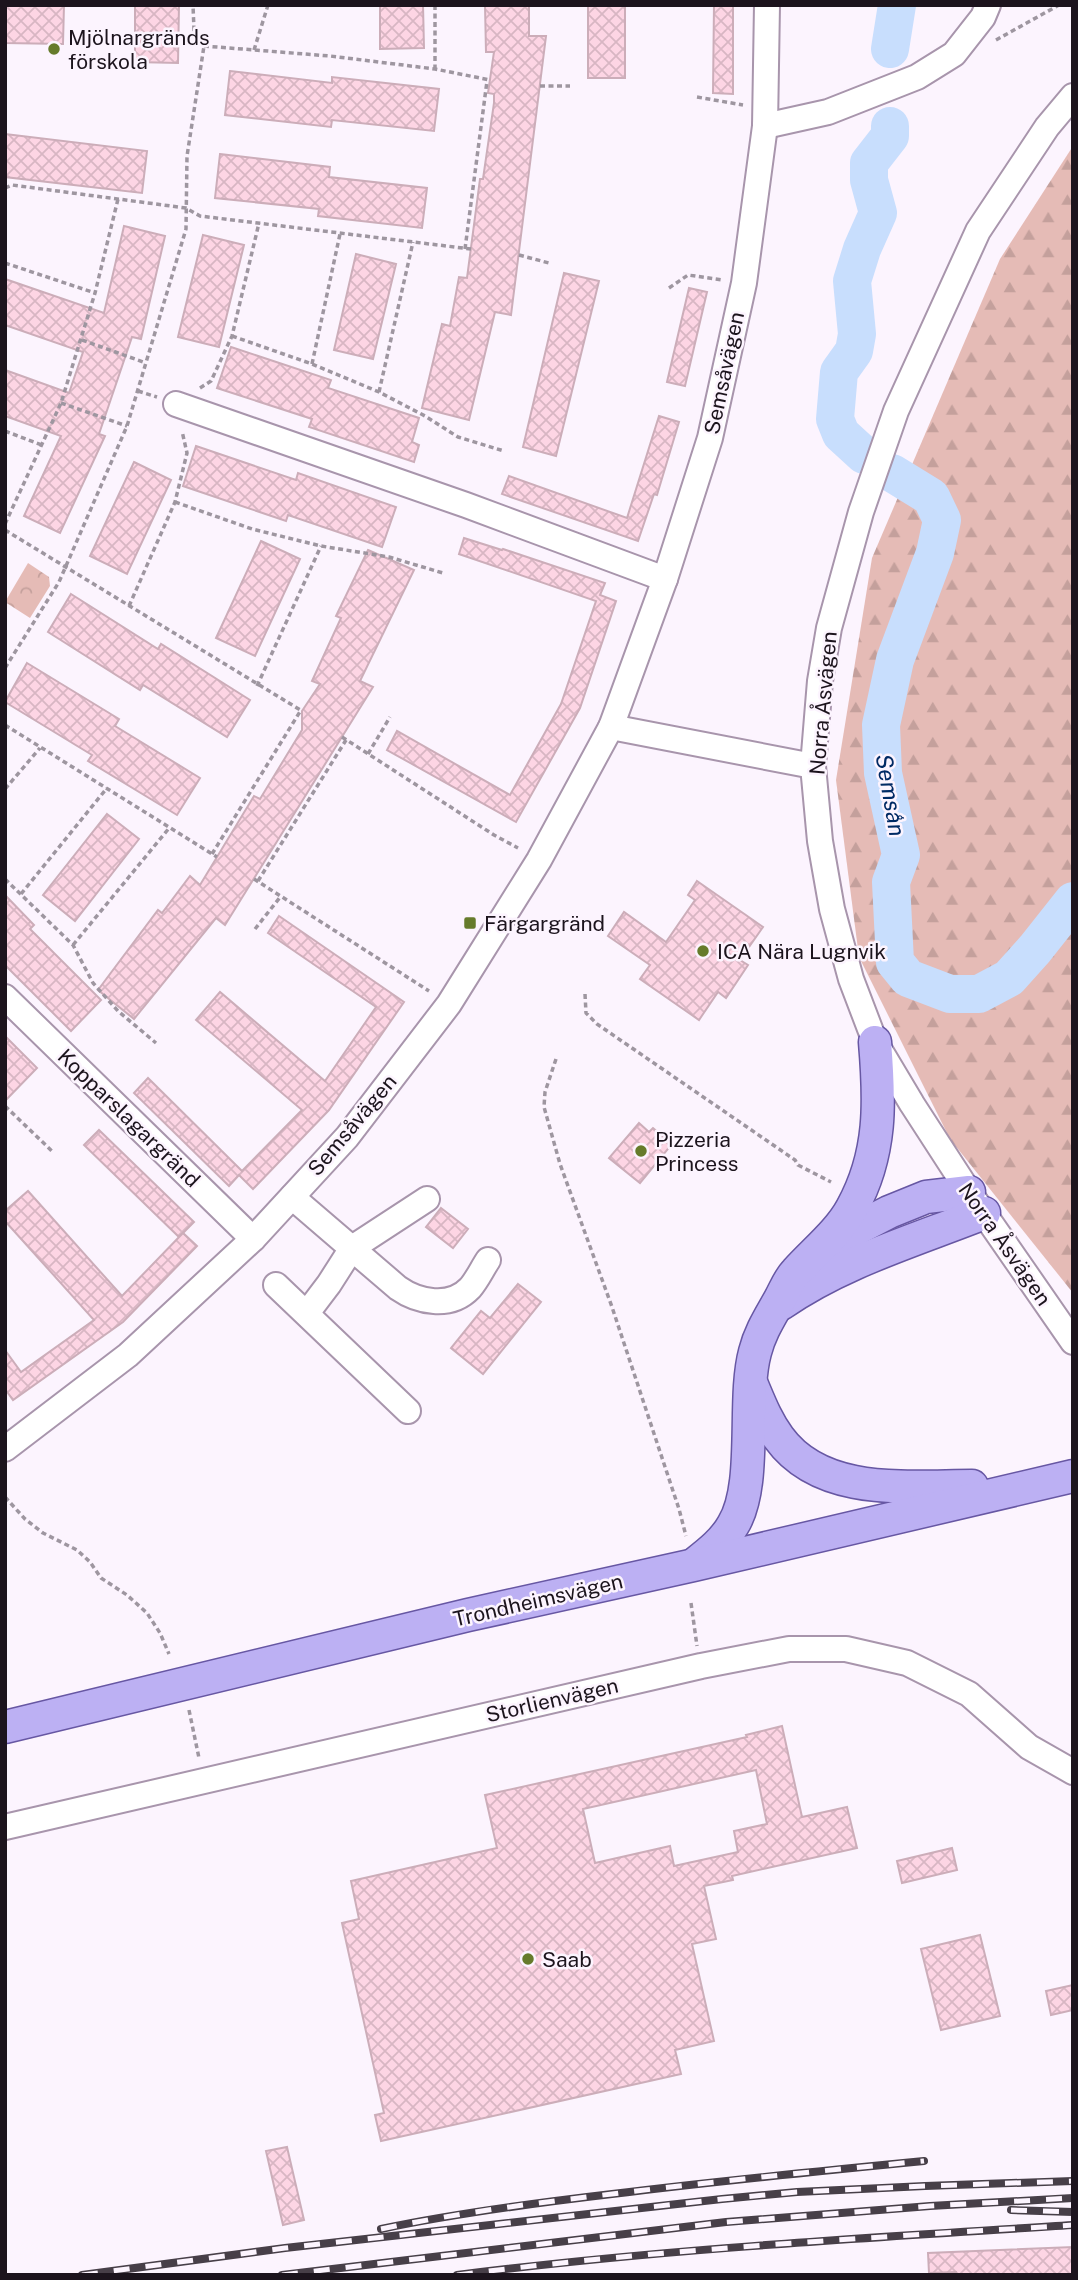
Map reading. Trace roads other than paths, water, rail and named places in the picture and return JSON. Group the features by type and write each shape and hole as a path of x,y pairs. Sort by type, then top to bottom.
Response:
{"main road":[{"path":"690,1553 718,1545 734,1524 742,1502 746,1478 751,1380 754,1354 762,1327 793,1274 819,1249 852,1209 868,1170 877,1138 879,1095 876,1042"},
{"path":"819,1249 889,1212 926,1197 976,1202"},
{"path":"774,1309 838,1270 976,1202"},
{"path":"751,1380 765,1415 781,1441 802,1460 826,1474 852,1482 888,1486 1028,1486"},
{"name":"Trondheimsvägen","path":"5,1727 468,1615 690,1553 1073,1476"}],"street":[{"name":"Semsåvägen","path":"5,1449 128,1355 253,1239 346,1137 449,1004 539,859 611,727 665,579 710,438 744,283 766,117 767,5"},
{"path":"766,117 828,112 916,77 954,54 983,18 988,5"},
{"name":"Norra Åsvägen","path":"1073,96 1047,127 978,231 896,411 861,512 829,628 820,681 813,766 820,841 832,909 851,979 876,1042 912,1104 976,1202 1073,1342"},
{"path":"176,404 466,505 665,579"},
{"path":"611,727 813,766"},
{"name":"Kopparslagargränd","path":"5,997 253,1239"},
{"path":"292,1197 404,1292 423,1301 439,1301 468,1290 488,1260"},
{"path":"307,1313 352,1248 427,1199"},
{"path":"276,1285 408,1411"},
{"name":"Storlienvägen","path":"5,1827 701,1666 789,1649 846,1649 907,1664 969,1694 1029,1747 1073,1772"}],"waterway":[{"name":"Semsån","path":"890,49 897,5"},
{"name":"Semsån","path":"864,455 841,434 835,419 839,372 854,351 857,334 852,281 878,213 869,180 869,163 890,136 890,126"},
{"name":"Semsån","path":"892,473 931,497 942,520 935,553 895,660 881,725 883,773 901,855 891,882 895,962 908,978 950,994 979,994 1009,978 1073,901"}],"railway":[{"path":"381,2229 554,2201 924,2161"},
{"path":"82,2275 285,2248 722,2199 797,2192 1073,2181"},
{"path":"282,2275 726,2222 1073,2198"},
{"path":"1011,2210 1073,2212"},
{"path":"457,2275 687,2251 1073,2225"}],"place":[{"name":"Mjölnargränds förskola","path":"54,49"},
{"name":"Färgargränd","path":"470,923"},
{"name":"ICA Nära Lugnvik","path":"703,951"},
{"name":"Pizzeria Princess","path":"641,1151"},
{"name":"Saab","path":"528,1959"}]}
